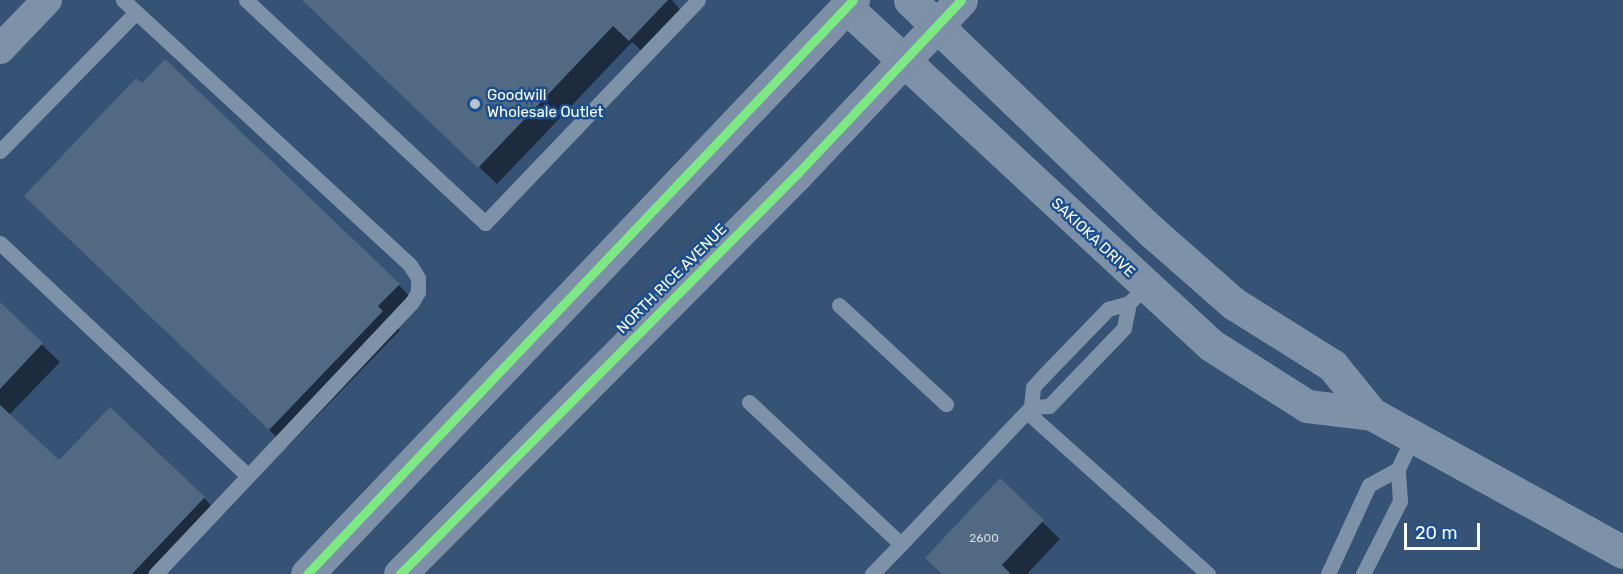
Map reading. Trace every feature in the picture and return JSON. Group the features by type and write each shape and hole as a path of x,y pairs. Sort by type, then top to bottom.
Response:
{"highway":[{"name":"NORTH RICE AVENUE","path":"400,574 797,174 961,0"},
{"path":"307,574 850,4"}],"street":[{"path":"0,49 46,0"},
{"name":"SAKIOKA DRIVE","path":"910,0 1151,231 1225,296 1332,364 1372,414 1623,552"},
{"name":"SAKIOKA DRIVE","path":"850,4 903,62 1137,295 1306,406 1372,414"}],"lane":[{"path":"123,0 410,265 418,278 418,292 412,302 156,574"},
{"path":"246,0 485,222 698,0"},
{"path":"0,151 136,12"},
{"path":"0,243 248,476"},
{"path":"1029,410 1049,406 1124,328 1137,295"},
{"path":"872,574 1029,410 1033,387 1047,372 1108,309 1137,295"},
{"path":"839,305 946,404"},
{"path":"749,402 901,544"},
{"path":"1029,410 1208,574"},
{"path":"1363,574 1401,501 1398,469 1413,437"},
{"path":"1328,574 1369,485 1398,469"}],"building":[{"name":"Goodwill Wholesale Outlet","path":"302,0 668,0 629,41 613,26 478,168"},
{"path":"165,59 400,284 378,306 383,311 269,430 24,196 136,78 142,83"},
{"path":"0,302 43,343 0,389"},
{"path":"0,405 59,460 110,407 205,497 132,574 0,574"},
{"path":"1000,478 1044,520 1002,565 1011,574 942,574 925,558"}],"cycle path":[{"path":"307,574 853,0"},
{"path":"400,574 797,174 961,0"}],"place":[{"name":"Goodwill Wholesale Outlet","path":"475,104"}]}
